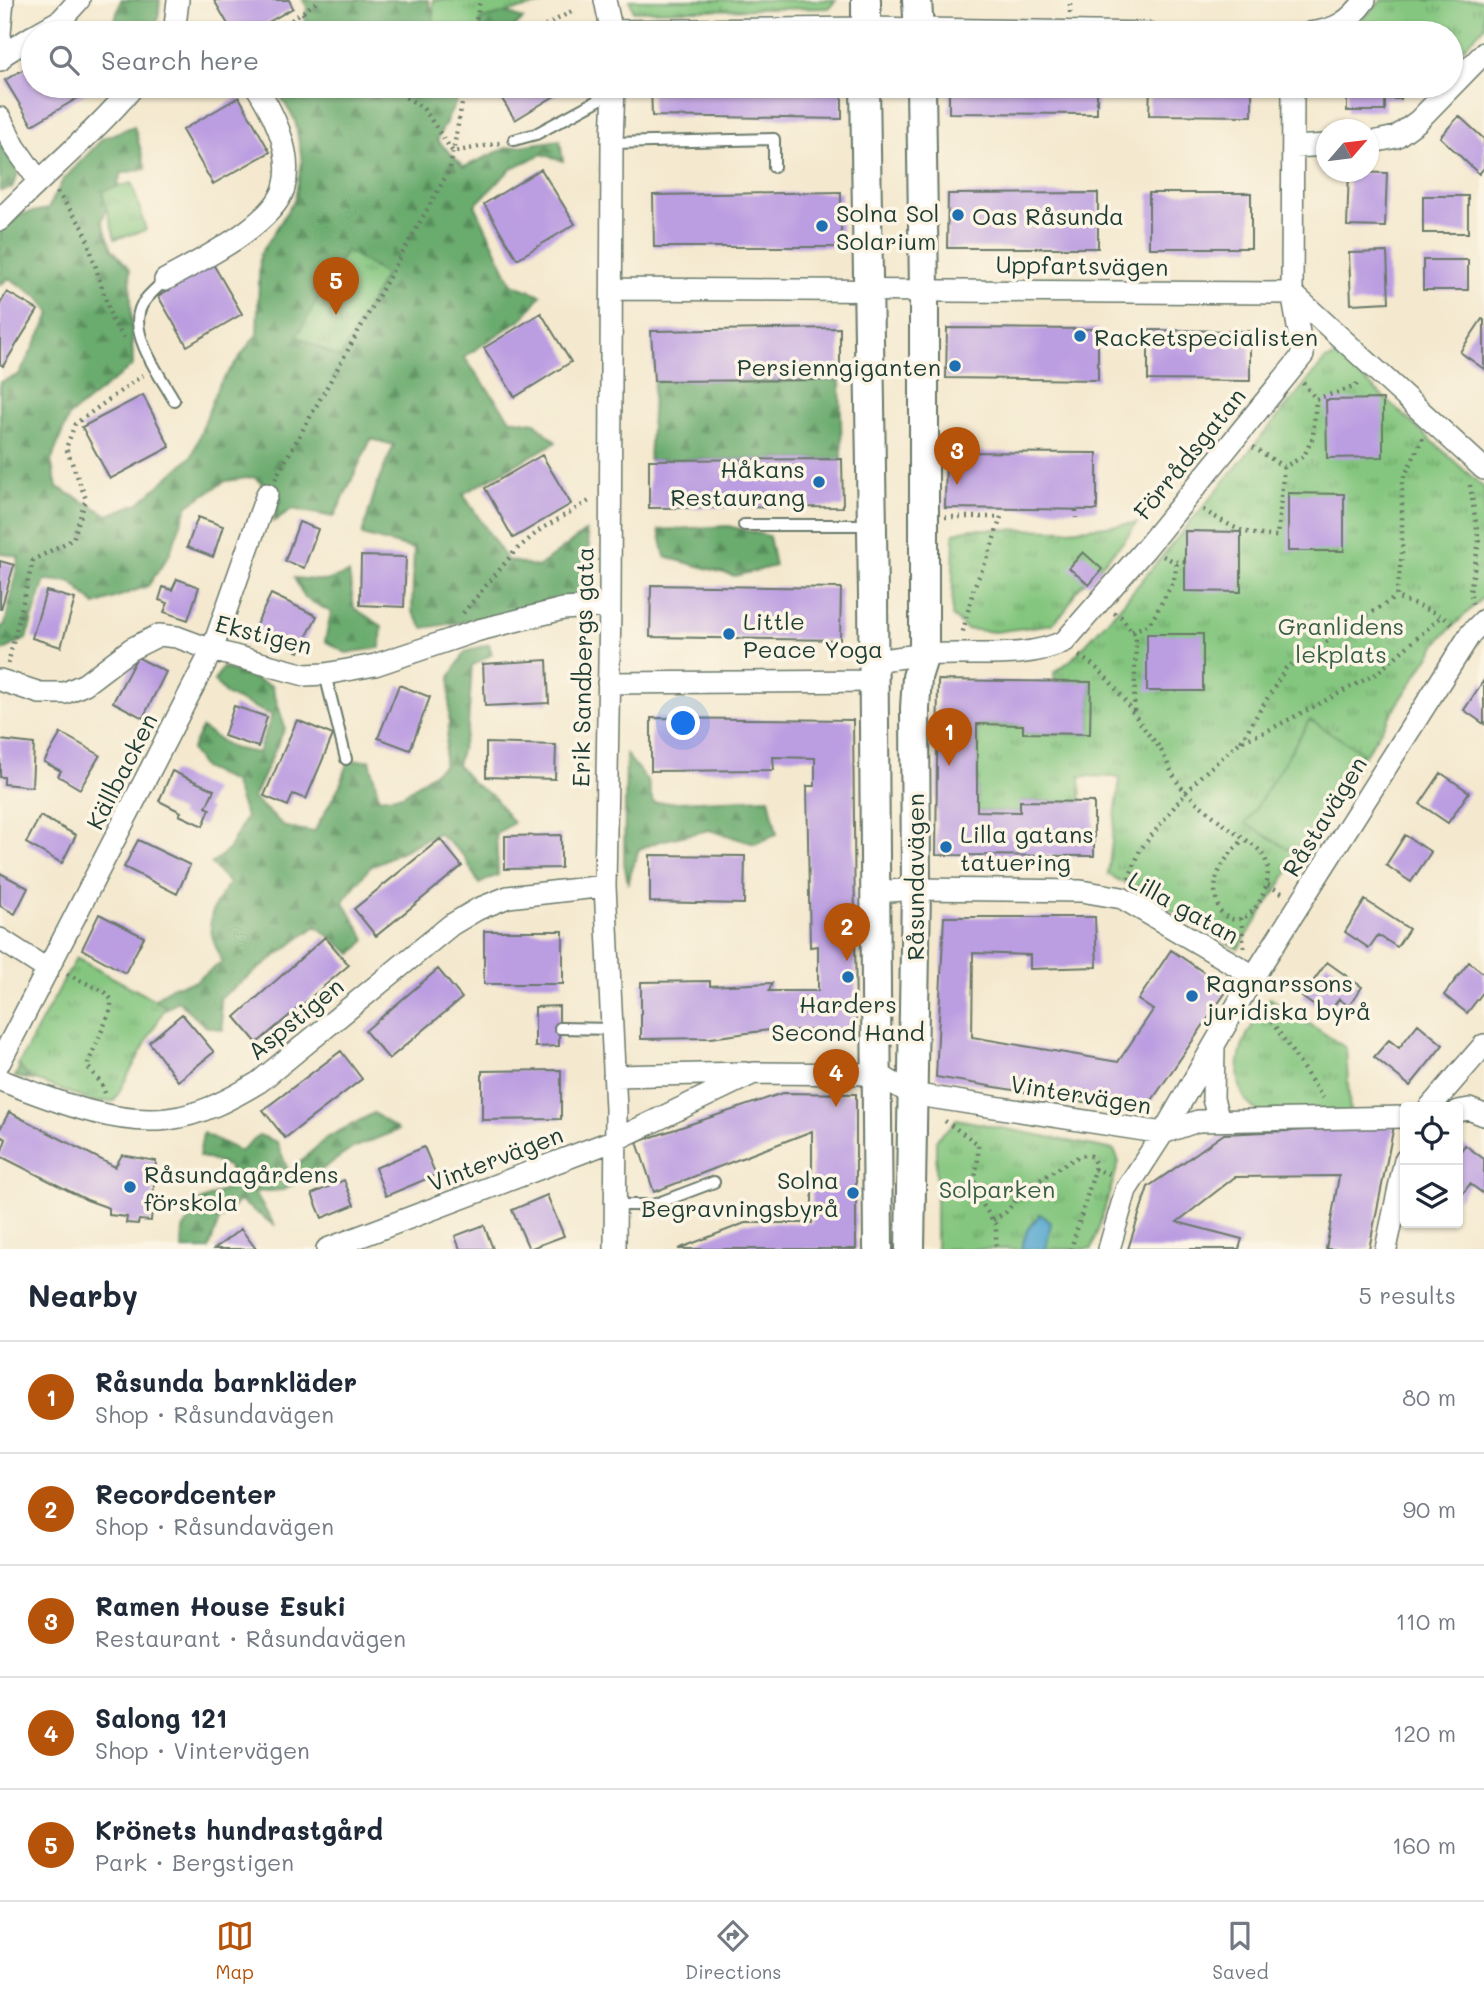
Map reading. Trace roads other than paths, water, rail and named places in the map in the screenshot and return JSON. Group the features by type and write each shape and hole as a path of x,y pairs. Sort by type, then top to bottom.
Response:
{"street":[{"path":"1,58 3,0"},
{"path":"59,21 79,0"},
{"path":"177,21 178,0"},
{"path":"605,0 610,21"},
{"path":"866,0 866,21"},
{"path":"917,0 918,21"},
{"path":"1347,21 1365,0"},
{"path":"1,58 21,44"},
{"path":"1463,75 1484,53"},
{"path":"0,219 124,98"},
{"path":"165,280 219,249 268,214 284,188 286,170 283,142 264,98"},
{"name":"Erik Sandbergs gata","path":"614,98 605,886 614,1076 615,1249"},
{"name":"Råsundavägen","path":"865,98 874,671 878,1249"},
{"name":"Råsundavägen","path":"910,1249 916,888 915,708 917,677 924,655 925,290 920,98"},
{"name":"Förrådsgatan","path":"608,683 874,671 924,655 1030,652 1051,648 1065,641 1097,607 1303,355 1292,293 1293,98"},
{"path":"1379,141 1396,137 1418,121 1440,98"},
{"path":"0,118 15,147 41,177"},
{"path":"1295,147 1316,146"},
{"name":"Uppfartsvägen","path":"612,289 1292,293"},
{"path":"1292,293 1477,475"},
{"name":"Källbacken","path":"0,1062 55,971 212,650 267,494"},
{"name":"Ekstigen","path":"2,681 40,693 65,693 85,684 131,649 159,635 177,637 212,650 304,674 325,674 375,665 479,630 563,608 610,606"},
{"name":"Råstavägen","path":"1109,1249 1126,1190 1163,1133 1254,976 1478,625"},
{"name":"Aspstigen","path":"0,1080 84,1111 167,1119 201,1111 234,1097 259,1082 451,925 478,909 508,897 605,886"},
{"name":"Lilla gatan","path":"876,892 916,888 1081,891 1122,898 1254,976"},
{"path":"0,939 55,971"},
{"name":"Råstavägen","path":"1214,1045 1213,1099 1219,1120"},
{"path":"1434,1102 1484,1045"},
{"name":"Vintervägen","path":"614,1076 707,1084 754,1073 878,1074 911,1094 1163,1133 1198,1121 1400,1117"},
{"name":"Vintervägen","path":"327,1249 615,1140 707,1084"},
{"path":"1463,1110 1469,1109 1484,1115"},
{"path":"1386,1249 1404,1165"}],"lane":[{"path":"514,140 536,134 598,98"},
{"path":"612,143 774,139 774,167"},
{"path":"165,280 140,308 138,325 142,342 174,400"},
{"path":"744,525 872,525"},
{"path":"325,674 346,759"},
{"path":"560,1028 612,1029"},
{"path":"614,1205 653,1205 714,1182"}],"water":[{"path":"1040,1214 1051,1223 1046,1249 1021,1249 1027,1230"}],"place":[{"name":"Oas Råsunda","path":"958,215"},
{"name":"Solna Sol Solarium","path":"822,226"},
{"name":"Krönets hundrastgård","path":"336,315"},
{"name":"Racketspecialisten","path":"1080,336"},
{"name":"Persienngiganten","path":"955,366"},
{"name":"Håkans Restaurang","path":"819,482"},
{"name":"Ramen House Esuki","path":"957,485"},
{"name":"Little Peace Yoga","path":"729,634"},
{"name":"Råsunda barnkläder","path":"949,766"},
{"name":"Lilla gatans tatuering","path":"946,847"},
{"name":"Recordcenter","path":"847,961"},
{"name":"Harders Second Hand","path":"848,977"},
{"name":"Ragnarssons juridiska byrå","path":"1192,996"},
{"name":"Salong 121","path":"836,1107"},
{"name":"Råsundagårdens förskola","path":"130,1187"},
{"name":"Solna Begravningsbyrå","path":"853,1193"}],"park label":[{"name":"Granlidens lekplats","path":"1341,639"},
{"name":"Solparken","path":"997,1188"}]}
